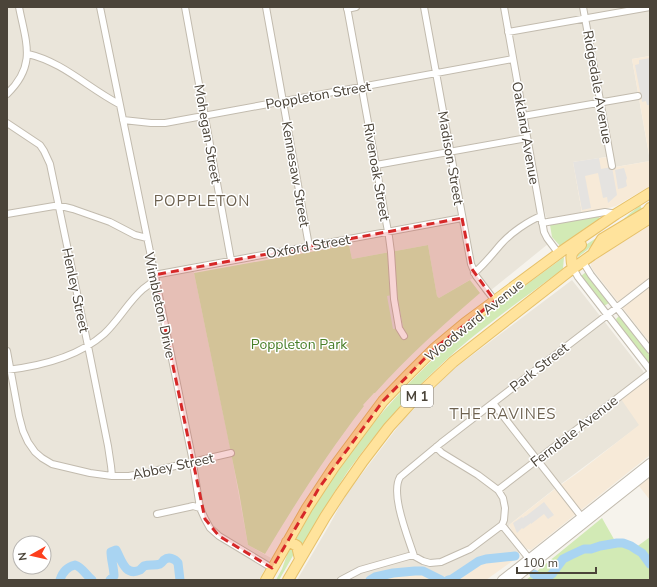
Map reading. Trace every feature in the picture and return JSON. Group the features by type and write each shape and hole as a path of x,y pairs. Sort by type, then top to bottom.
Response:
{"main road":[{"name":"Woodward Avenue","path":"266,580 287,542 334,467 383,401 408,375 435,348 465,323 559,254 619,212 650,193"},
{"path":"639,200 646,200 650,204"},
{"path":"592,255 602,239 647,212 650,208"},
{"path":"573,268 571,256 574,249 617,222 619,212"},
{"name":"Woodward Avenue","path":"288,580 332,506 363,461 389,427 419,394 453,362 573,268 650,218"},
{"path":"287,542 297,546 300,559"}],"street":[{"path":"7,94 18,82 23,73 28,54 19,7"},
{"name":"Wimbleton Drive","path":"100,7 200,508 207,524 216,534 272,568"},
{"name":"Mohegan Street","path":"185,7 231,260"},
{"name":"Kennesaw Street","path":"266,7 309,246"},
{"path":"347,8 356,7"},
{"name":"Madison Street","path":"424,7 471,264 474,273 495,301"},
{"name":"Oakland Avenue","path":"504,7 542,223 546,236 559,254"},
{"name":"Ridgedale Avenue","path":"583,7 612,166"},
{"path":"508,32 650,7"},
{"name":"Rivenoak Street","path":"347,8 388,232 391,252 394,299 399,328 404,336"},
{"path":"28,54 51,62 119,104"},
{"name":"Poppleton Street","path":"123,120 158,123 205,116 513,59"},
{"path":"523,116 638,96"},
{"name":"Henley Street","path":"7,123 40,145 50,164 88,346 109,453 112,476"},
{"path":"376,165 527,138"},
{"path":"7,214 59,206 97,217 135,235 147,238"},
{"path":"542,223 604,212 619,212"},
{"path":"474,273 490,258 508,237 541,216"},
{"name":"Oxford Street","path":"9,370 49,362 88,346 104,334 140,292 155,278 231,260 462,218"},
{"path":"582,262 650,350"},
{"path":"573,268 578,277 650,372"},
{"name":"Park Street","path":"414,556 402,517 397,494 397,484 400,477 436,447 650,282"},
{"name":"Abbey Street","path":"7,351 9,370 23,431 35,452 52,464 90,473 124,476 231,453"},
{"name":"Ferndale Avenue","path":"498,490 650,372"},
{"path":"493,403 584,520"},
{"path":"341,580 360,570 414,556 430,564 442,562 470,549 502,525 505,508 503,498 498,490 478,475 442,453 436,447"},
{"path":"584,520 650,463"},
{"path":"502,580 531,561 650,471"},
{"path":"157,514 193,506 200,508"},
{"path":"502,525 531,561"},
{"path":"513,580 531,561"}],"highlighted area":[{"path":"462,218 472,269 495,301 435,348 383,401 319,488 272,568 219,536 205,519 154,275"}],"shaded area":[{"path":"7,7 650,7 650,56 632,59 650,161 615,167 613,156 573,162 582,213 549,219 546,217 544,208 537,213 541,234 548,244 485,295 473,278 439,298 437,296 428,245 352,259 347,236 191,264 231,452 248,545 271,558 259,580 7,580"},
{"path":"650,56 650,160 632,59"},
{"path":"650,58 650,105 647,105 646,101 642,102 635,65 639,64 639,60"},
{"path":"608,157 610,168 650,161 650,186 616,206 582,213 573,162"},
{"path":"599,158 601,169 612,167 617,195 608,203 607,197 603,198 598,173 585,176 591,208 582,210 573,162"},
{"path":"624,168 627,178 627,186 618,189 615,170"},
{"path":"650,223 650,343 593,270 591,262"},
{"path":"572,280 643,371 646,379 640,425 509,525 506,534 520,552 515,556 479,561 452,579 448,580 441,580 423,571 415,571 393,573 375,577 370,580 297,580 345,496 403,420 451,371"},
{"path":"397,294 403,327 393,329 387,296"},
{"path":"650,376 650,455 531,550 527,549 514,535 509,525 639,425 621,399"},
{"path":"650,477 650,500 639,486"},
{"path":"544,502 554,515 548,519 544,514 531,524 523,529 522,528 517,533 513,523 526,516"},
{"path":"486,559 514,560 486,580 448,580"},
{"path":"423,571 441,580 370,580 375,577 393,573"}],"green space":[{"path":"640,205 643,211 595,242 578,257 575,252 619,223"},
{"path":"600,216 599,219 560,246 552,237 550,225 552,224"},
{"name":"Poppleton Park","path":"349,245 352,259 428,245 437,296 439,298 470,280 480,293 439,329 363,405 364,406 312,478 265,554 248,545 239,492 194,273"},
{"path":"564,257 563,269 470,339 442,363 413,392 373,438 348,471 303,546 295,541 310,513 346,459 387,408 409,384 468,329"},
{"path":"586,272 609,303 604,306 581,276"},
{"path":"619,316 650,356 650,362 648,363 618,324 616,319"},
{"path":"602,518 615,541 620,541 635,548 650,537 650,580 526,580"},
{"path":"291,548 293,549 294,554 279,580 276,580 288,552"}],"waterway":[{"path":"534,574 540,578 548,577 563,559 571,555 584,549 591,549 617,543 623,543 631,546 642,553 650,564"},
{"path":"110,580 114,576 111,552 116,550 124,566 135,572 146,565 160,564 168,558 174,559 178,563 180,580"},
{"path":"448,580 452,579 479,561 515,556"},
{"path":"60,580 65,571 75,565 82,569 92,580"},
{"path":"370,580 375,577 393,573 415,571 423,571 441,580"}],"district":[{"name":"POPPLETON","path":"202,201"},
{"name":"THE RAVINES","path":"503,414"}]}
